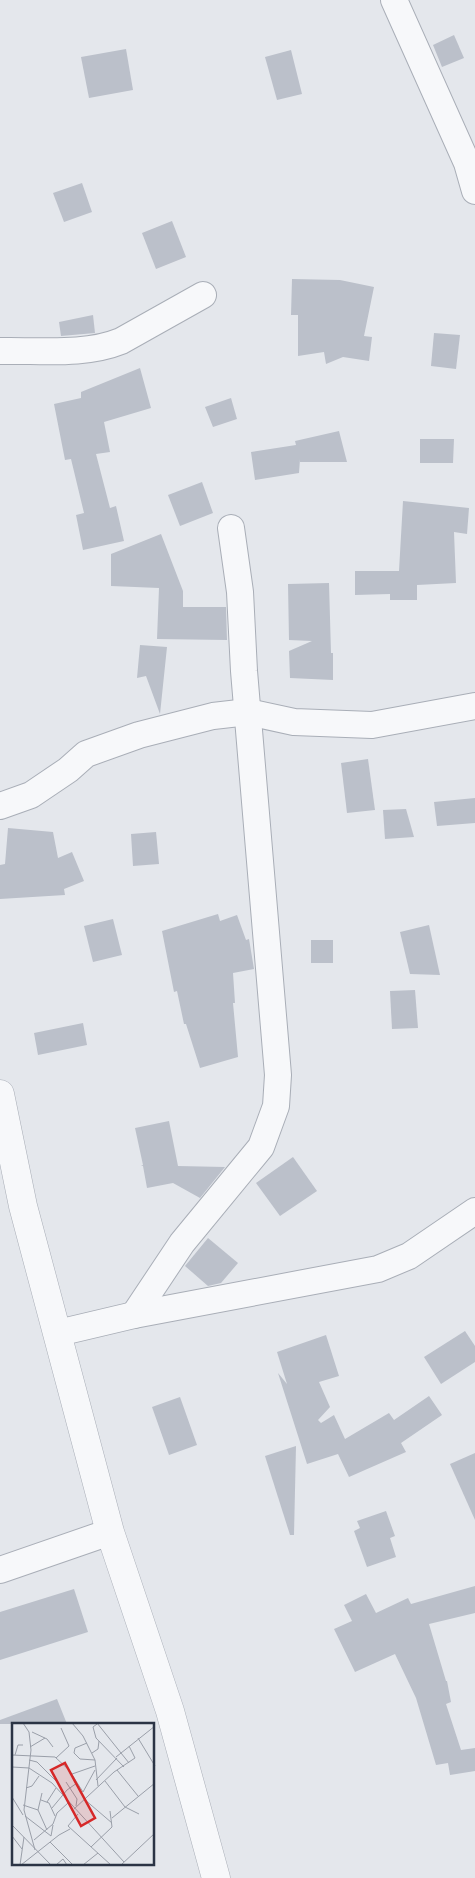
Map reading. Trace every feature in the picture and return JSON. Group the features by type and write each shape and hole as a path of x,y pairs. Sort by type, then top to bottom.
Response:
{"street":[{"path":"394,0 468,163 475,191"},
{"path":"0,351 67,350 111,345 203,295"},
{"path":"134,1315 182,1243 262,1147 276,1106 278,1075 240,592 230,528"},
{"path":"0,806 31,795 68,770 86,754 148,733 213,716 248,712 294,722 372,725 475,706"},
{"path":"0,1102 22,1206 58,1333 110,1532 170,1711 216,1878"},
{"path":"58,1333 134,1315 378,1269 409,1256 474,1220"},
{"path":"0,1570 110,1532"}],"building":[{"path":"454,35 464,58 442,67 433,45"},
{"path":"126,49 133,90 89,98 81,57"},
{"path":"291,50 302,94 277,100 265,57"},
{"path":"82,183 92,212 64,222 53,193"},
{"path":"172,221 186,257 156,269 142,233"},
{"path":"292,279 340,280 374,287 364,336 372,337 369,361 343,357 326,364 324,352 298,356 298,315 291,315"},
{"path":"93,315 95,333 61,336 59,322"},
{"path":"434,333 460,335 456,369 431,366"},
{"path":"140,368 151,408 104,422 110,452 96,454 110,508 116,506 124,541 83,550 76,515 84,513 71,459 65,460 54,404 81,398 81,392"},
{"path":"231,398 237,419 213,427 205,407"},
{"path":"339,431 347,462 300,462 300,459 299,473 255,480 251,452 296,445 295,441"},
{"path":"420,439 454,439 453,463 420,463"},
{"path":"202,482 213,513 180,526 168,495"},
{"path":"403,501 469,508 467,534 454,532 456,583 417,585 417,600 390,600 390,594 355,595 355,571 399,571"},
{"path":"161,534 183,591 183,607 226,607 227,640 157,639 159,588 111,586 111,554"},
{"path":"329,583 333,680 290,678 289,651 312,641 289,640 288,584"},
{"path":"140,645 167,647 160,714 146,676 137,678"},
{"path":"368,759 375,810 347,813 341,763"},
{"path":"475,798 475,823 437,826 434,802"},
{"path":"406,809 414,837 385,839 383,810"},
{"path":"8,828 53,832 58,858 72,852 84,881 64,889 65,895 0,899 0,865 5,864"},
{"path":"156,832 159,864 133,866 131,834"},
{"path":"218,914 220,921 237,915 246,940 249,939 254,969 233,973 235,1003 233,1003 238,1057 200,1068 186,1024 184,1024 177,991 174,992 162,931"},
{"path":"113,919 122,955 93,962 84,926"},
{"path":"429,925 440,975 410,974 400,932"},
{"path":"311,940 333,940 333,963 311,963"},
{"path":"415,990 418,1028 392,1029 390,991"},
{"path":"83,1023 87,1045 38,1055 34,1033"},
{"path":"169,1121 178,1166 225,1167 200,1198 173,1183 147,1188 135,1128"},
{"path":"293,1157 317,1191 280,1216 256,1183"},
{"path":"208,1238 238,1263 221,1283 208,1286 185,1266"},
{"path":"465,1331 475,1346 475,1362 441,1384 424,1357"},
{"path":"326,1335 339,1376 319,1382 330,1407 318,1420 321,1423 334,1415 345,1439 389,1413 394,1420 429,1396 442,1415 401,1443 406,1452 349,1477 338,1454 307,1464 278,1373 287,1384 277,1352"},
{"path":"180,1397 197,1445 169,1455 152,1407"},
{"path":"296,1446 294,1535 290,1535 265,1456"},
{"path":"475,1453 475,1520 450,1464"},
{"path":"386,1511 395,1536 390,1538 396,1557 367,1567 354,1531 360,1528 357,1521"},
{"path":"475,1586 475,1613 429,1624 447,1681 451,1702 446,1704 461,1750 475,1748 475,1771 450,1775 448,1763 436,1765 416,1698 395,1654 355,1672 334,1629 352,1621 344,1605 366,1594 376,1613 408,1598 411,1604"},
{"path":"74,1589 88,1632 0,1660 0,1612"},
{"path":"57,1699 67,1723 0,1724 0,1720"}]}
